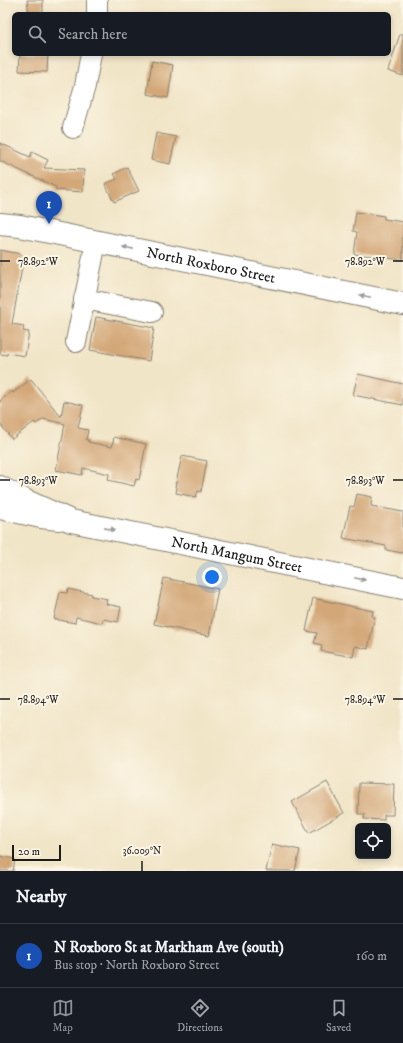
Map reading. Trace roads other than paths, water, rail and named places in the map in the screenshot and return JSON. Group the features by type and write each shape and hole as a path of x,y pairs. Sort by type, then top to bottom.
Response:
{"main road":[{"name":"North Roxboro Street","path":"7,223 403,304"},
{"name":"North Mangum Street","path":"0,487 24,500 71,521 403,588"}],"street":[{"path":"97,0 97,12"},
{"path":"73,128 85,86 91,56"},
{"path":"76,342 96,242"},
{"path":"84,299 152,312"},
{"name":"North Mangum Street","path":"0,509 41,518 71,521"}],"place":[{"name":"N Roxboro St at Markham Ave (south)","path":"49,224"}]}
